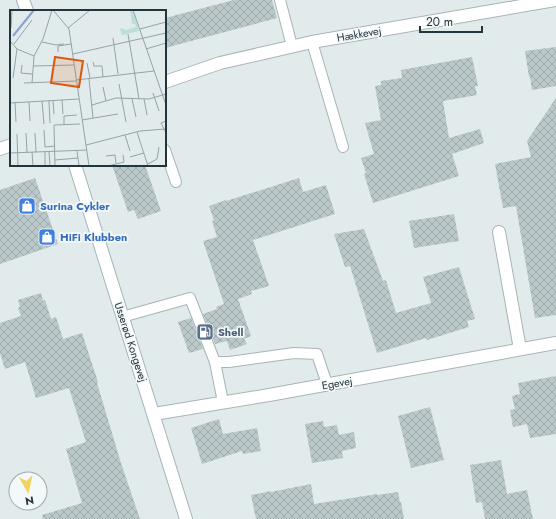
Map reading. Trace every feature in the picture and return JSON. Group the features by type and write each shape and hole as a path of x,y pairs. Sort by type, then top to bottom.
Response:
{"street":[{"path":"24,0 27,10"},
{"name":"Hækkevej","path":"166,82 220,63 292,46 556,0"},
{"path":"0,149 10,146"},
{"name":"Usserød Kongevej","path":"75,166 186,519"},
{"path":"499,232 520,349"},
{"name":"Egevej","path":"154,414 556,343"}],"lane":[{"path":"280,0 292,46"},
{"path":"312,42 344,147"},
{"path":"166,153 176,182"},
{"path":"122,317 190,298 215,362 223,402"},
{"path":"215,362 229,362 294,353 317,354 327,384"}],"building":[{"path":"234,0 272,0 277,18 166,48 166,18"},
{"path":"556,47 556,86 532,90 525,51"},
{"path":"472,57 478,86 475,86 477,95 443,101 449,138 480,129 484,143 452,154 459,176 373,203 364,174 366,173 361,158 374,154 365,123 381,120 375,86 381,85 381,81 402,78 401,70"},
{"path":"556,98 556,315 535,318 516,206 503,208 495,164 531,157 527,141"},
{"path":"112,166 145,166 161,211 138,219 134,210 128,212"},
{"path":"35,178 58,244 0,264 0,190"},
{"path":"299,178 303,192 326,185 335,214 253,240 269,286 251,291 252,294 238,299 251,336 244,339 247,344 230,350 227,341 215,344 203,314 217,309 216,307 224,304 203,241 217,237 212,221 214,220 209,206"},
{"path":"454,214 459,241 414,248 409,221"},
{"path":"364,229 383,281 386,280 396,313 431,303 423,277 459,267 475,319 467,321 469,327 377,353 350,266 345,267 334,234"},
{"path":"41,293 43,301 45,300 51,319 56,317 63,339 82,333 98,382 97,383 121,463 140,519 43,519 42,515 82,503 66,449 86,442 69,388 36,398 25,362 5,369 0,353 0,323 21,316 18,308 20,307 18,300"},
{"path":"191,318 203,349 189,353 178,322"},
{"path":"556,376 556,434 530,438 527,424 513,427 510,410 515,409 512,396 520,394 518,383"},
{"path":"430,407 444,460 411,468 398,416"},
{"path":"219,419 223,434 257,428 261,451 243,454 242,451 202,464 191,428"},
{"path":"323,421 324,427 337,425 339,435 354,432 356,448 342,451 343,458 312,463 305,424"},
{"path":"501,460 507,494 527,490 533,519 485,519 482,502 476,503 470,465"},
{"path":"311,484 314,504 398,492 404,519 256,519 251,495"}],"place":[{"name":"Surina Cykler","path":"27,206"},
{"name":"HiFi Klubben","path":"47,237"},
{"name":"Shell","path":"205,332"}]}
